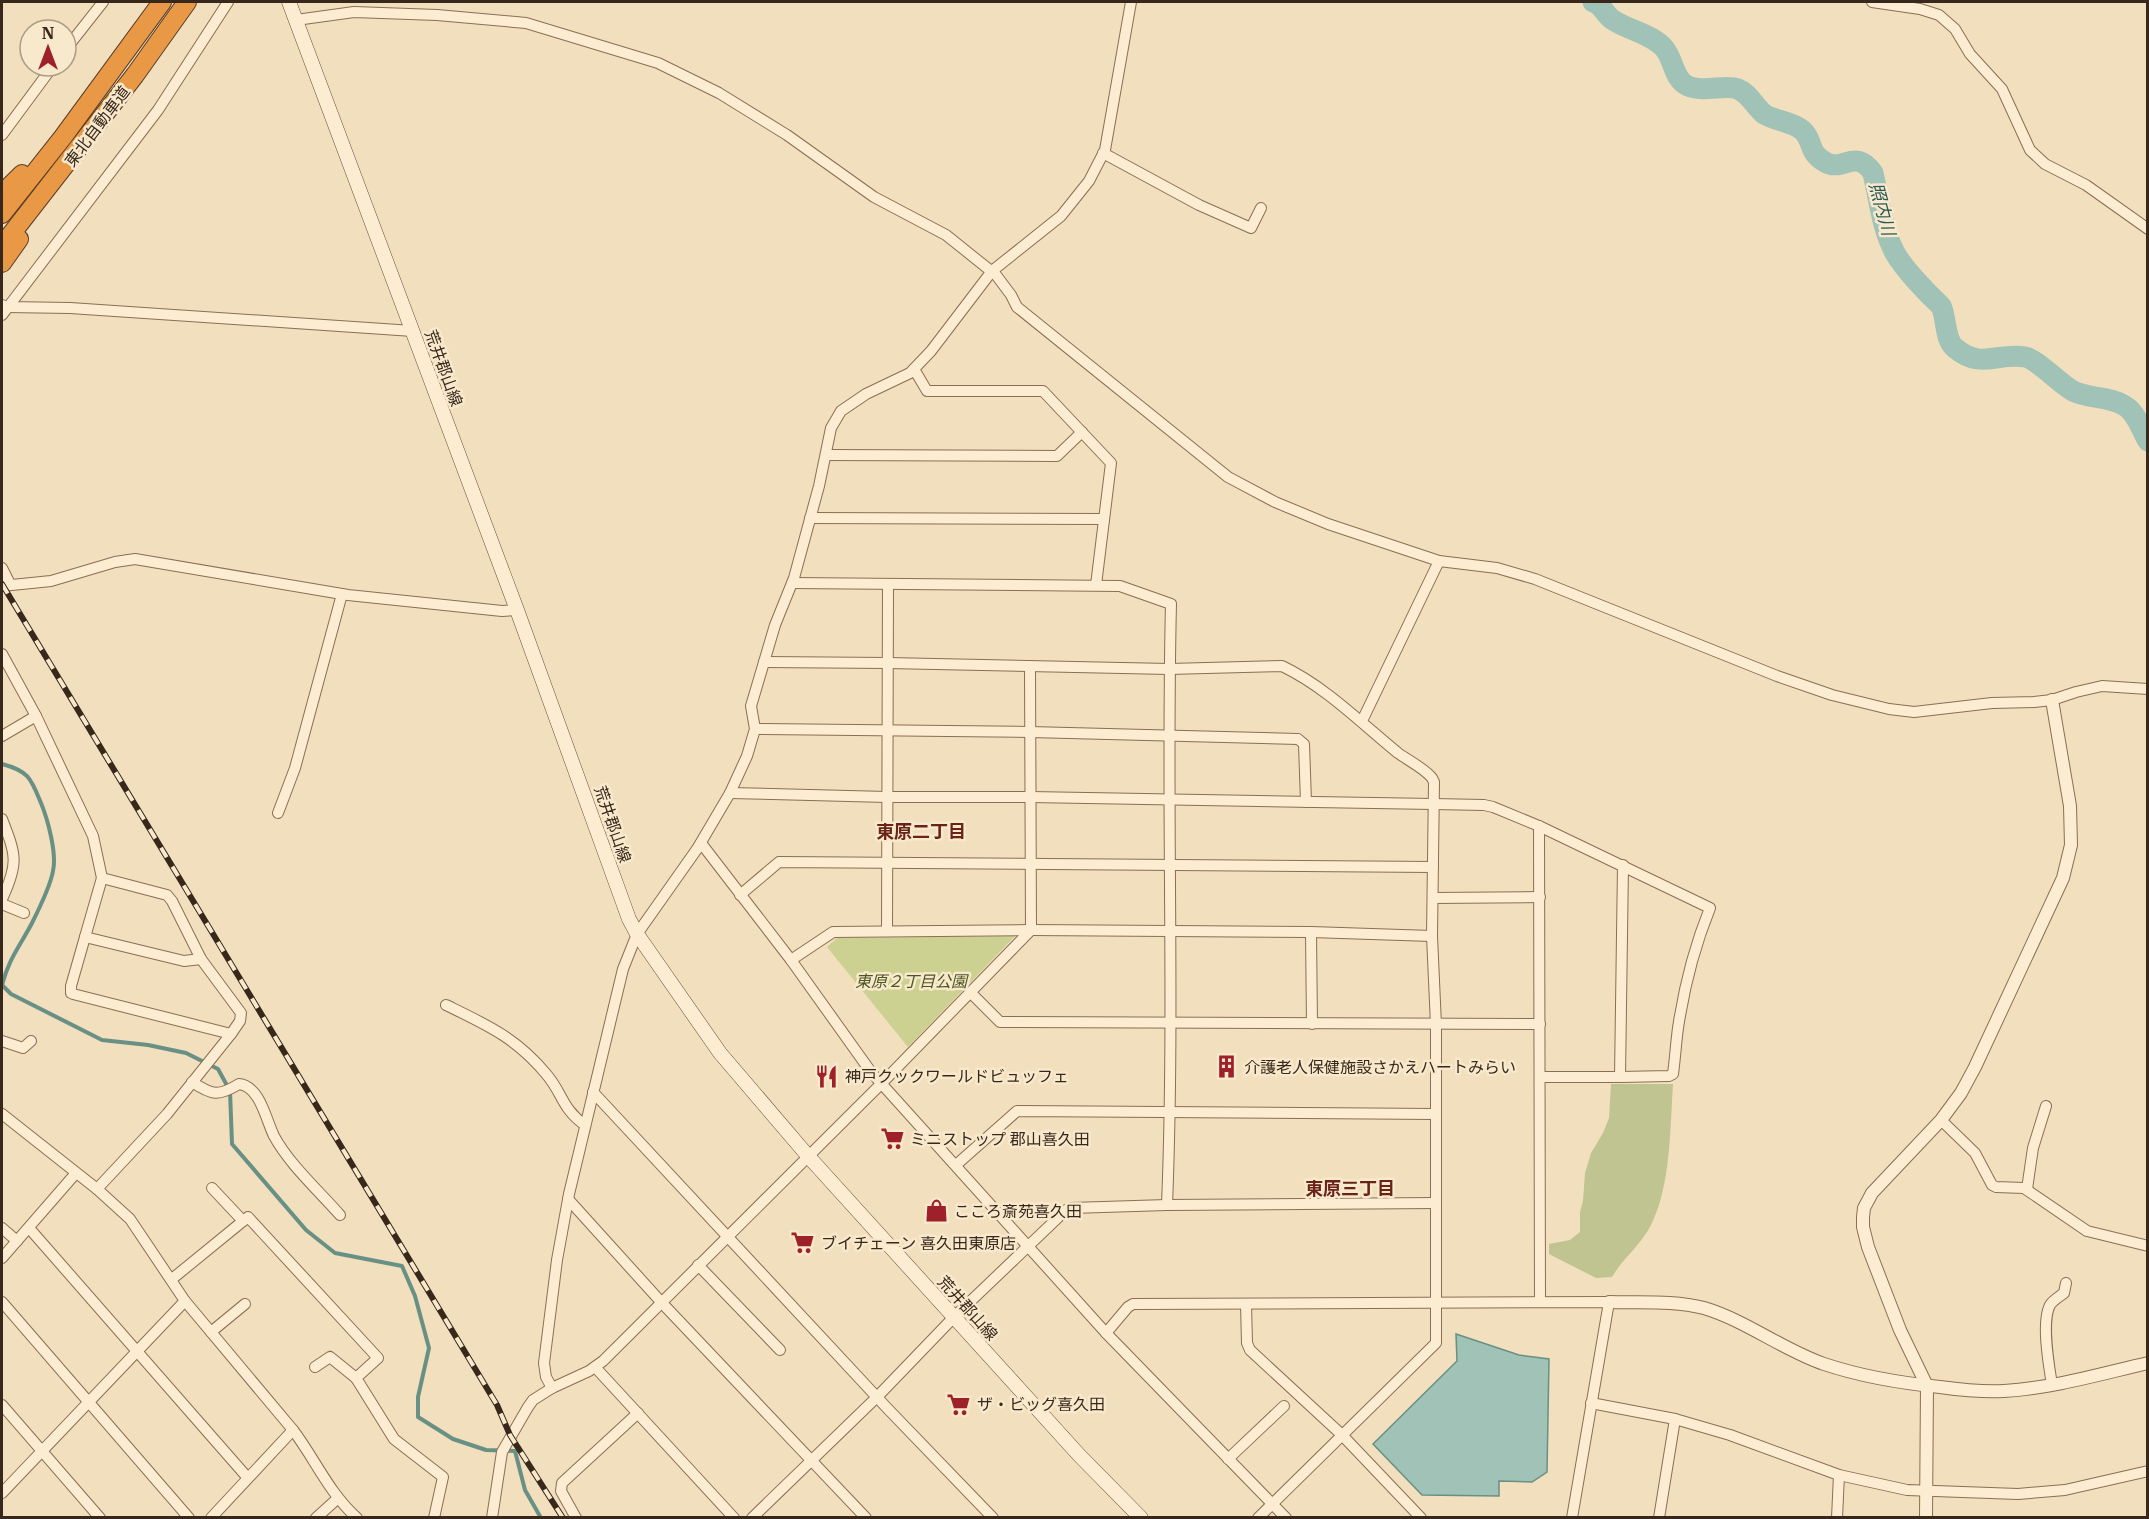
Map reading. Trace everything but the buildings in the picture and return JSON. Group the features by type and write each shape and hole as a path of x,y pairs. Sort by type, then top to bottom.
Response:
{"highway":[{"name":"東北自動車道","path":"2,214 63,137 162,2"},
{"name":"東北自動車道","path":"2,246 82,146 187,2"},
{"path":"2,194 63,137"},
{"path":"2,263 82,146"}],"main road":[{"name":"荒井郡山線","path":"289,2 517,610 628,919 720,1053 808,1156 1079,1455 1141,1518"}],"street":[{"path":"78,34 103,2"},
{"path":"3,309 158,110 228,2"},
{"path":"552,1388 546,1377 545,1348 557,1260 568,1199 623,969 637,934 701,843 730,793 747,756 755,729 751,706 775,625 792,583 831,428 841,411 866,394 910,373 931,351 992,271 1061,216 1089,181 1103,153 1131,2"},
{"path":"1872,2 1920,9 1939,15 1955,29 1970,54 2002,89 2030,150 2045,164 2086,185 2148,229"},
{"path":"297,20 354,12 437,15 526,22 658,63 719,93 787,135 874,197 946,235 992,271 1011,294 1017,308 1228,477 1296,511 1439,561 1497,568 1535,579 1777,676 1856,702 1889,709 1923,711 1983,704 2052,700 2102,686 2148,689"},
{"path":"2,135 44,78"},
{"path":"1103,153 1199,205 1251,228 1261,208"},
{"path":"3,309 70,308 413,331"},
{"path":"914,369 927,391 1043,391 1111,463 1096,585"},
{"path":"826,455 1057,456 1082,432"},
{"path":"810,518 1104,519"},
{"path":"2,568 6,585 51,581 115,562 135,559 342,594 502,611 517,610"},
{"path":"1362,721 1439,561"},
{"path":"792,583 1120,586 1171,603 1169,669 1171,1112 1167,1205"},
{"path":"887,931 888,584"},
{"path":"278,813 295,768 342,594"},
{"path":"2,654 36,716 93,836 102,878 71,986 73,994 231,1034"},
{"path":"764,663 888,663 1169,669 1282,666 1299,674 1362,721 1397,752 1430,774 1434,782 1432,936 1436,1025 1436,1343 1258,1518"},
{"path":"492,1518 504,1447 533,1400 552,1388 596,1367 882,1083 1031,930 1029,666"},
{"path":"1926,1518 1927,1386 1900,1330 1868,1247 1863,1217 1864,1208 1872,1193 1941,1120 1961,1093 1976,1067 2063,878 2071,845 2070,806 2052,700"},
{"path":"2,736 36,716"},
{"path":"755,729 1030,732 1301,740 1304,744 1306,802"},
{"path":"730,793 1484,805 1539,826 1710,908 1689,976 1678,1027 1673,1074 1668,1077 1540,1077"},
{"path":"2,819 15,862 11,880 2,899"},
{"path":"1539,826 1540,1302"},
{"path":"701,843 791,960 871,1072 1106,1333 1286,1518"},
{"path":"740,895 779,862 1433,867"},
{"path":"1620,1077 1623,865"},
{"path":"97,1189 167,1114 231,1034 240,1021 241,1013 201,958 174,904 166,895 102,878"},
{"path":"1433,898 1539,897"},
{"path":"2,904 24,913"},
{"path":"791,960 833,932 1031,930 1311,932 1432,936"},
{"path":"1311,932 1312,1024"},
{"path":"85,937 184,961 201,958"},
{"path":"971,993 1000,1022 1540,1024"},
{"path":"446,1005 493,1027 518,1045 547,1075 572,1117 585,1125"},
{"path":"2,1041 23,1048 31,1041"},
{"path":"192,1082 213,1093 227,1092 239,1084 249,1087 257,1096 277,1140 340,1215"},
{"path":"593,1092 993,1518"},
{"path":"2027,1190 2033,1148 2046,1106"},
{"path":"956,1165 1017,1111 1436,1114"},
{"path":"2,1116 97,1189 135,1225 185,1301 305,1446 338,1499 357,1518"},
{"path":"1941,1120 1975,1153 1992,1185 2027,1190 2086,1230 2148,1246"},
{"path":"2,1257 76,1173"},
{"path":"212,1188 243,1221"},
{"path":"568,1199 662,1303 866,1518"},
{"path":"752,1518 877,1397 954,1317 1071,1208 1436,1203"},
{"path":"172,1279 248,1217 378,1358 356,1378"},
{"path":"29,1227 247,1477"},
{"path":"2,1228 17,1241"},
{"path":"698,1265 780,1350"},
{"path":"2052,1385 2047,1343 2048,1310 2051,1302 2064,1293 2066,1283"},
{"path":"2,1492 185,1301"},
{"path":"2,1302 189,1518"},
{"path":"1572,1518 1609,1302"},
{"path":"1106,1333 1133,1304 1668,1303 1705,1309 1764,1335 1809,1359 1885,1381 1981,1392 2052,1385 2148,1363"},
{"path":"211,1332 245,1304"},
{"path":"1246,1304 1246,1343 1250,1350 1342,1435 1421,1518"},
{"path":"315,1367 330,1357 356,1378 394,1439 443,1477 434,1518"},
{"path":"596,1367 734,1518"},
{"path":"1591,1403 1676,1419 1730,1435 1839,1474 1907,1490 2018,1494 2065,1490 2148,1471"},
{"path":"2,1404 100,1518"},
{"path":"1228,1459 1284,1406"},
{"path":"576,1518 561,1491 562,1483 638,1413"},
{"path":"1659,1518 1676,1419"},
{"path":"211,1518 292,1430"},
{"path":"1837,1518 1839,1474"},
{"path":"316,1518 338,1499"}],"green space":[{"name":"東原２丁目公園","path":"1015,936 908,1047 827,947 837,938"},
{"path":"1611,1084 1673,1084 1670,1137 1666,1174 1658,1209 1651,1225 1612,1277 1596,1278 1549,1254 1549,1244 1570,1240 1580,1232 1585,1173 1591,1153 1609,1118"}],"water":[{"path":"1456,1334 1519,1355 1549,1359 1547,1472 1532,1482 1499,1481 1499,1496 1422,1495 1373,1444 1457,1361"}],"waterway":[{"name":"照内川","path":"1593,2 1613,20 1659,43 1667,53 1679,79 1688,86 1701,89 1727,87 1738,89 1746,94 1764,114 1802,130 1813,150 1825,162 1838,165 1855,161 1867,166 1873,173 1884,224 1895,253 1941,306 1947,334 1955,348 1973,358 2015,356 2030,359 2073,391 2125,406 2136,417 2148,441"},
{"path":"2,764 24,773 34,788 49,828 54,864 44,897 11,960 2,985 11,994 102,1040 148,1045 186,1053 218,1069 230,1091 232,1144 306,1230 335,1253 402,1266 415,1296 429,1348 418,1397 418,1417 453,1439 486,1450 515,1451 525,1490 541,1518"}],"railway":[{"path":"2,584 497,1405 510,1435 563,1518"}],"place":[{"name":"介護老人保健施設さかえハートみらい","path":"1226,1067"},
{"name":"神戸クックワールドビュッフェ","path":"827,1076"},
{"name":"ミニストップ 郡山喜久田","path":"892,1139"},
{"name":"こころ斎苑喜久田","path":"936,1211"},
{"name":"ブイチェーン 喜久田東原店","path":"803,1243"},
{"name":"ザ・ビッグ喜久田","path":"959,1404"}],"district":[{"name":"東原二丁目","path":"921,832"},
{"name":"東原三丁目","path":"1350,1189"}]}
